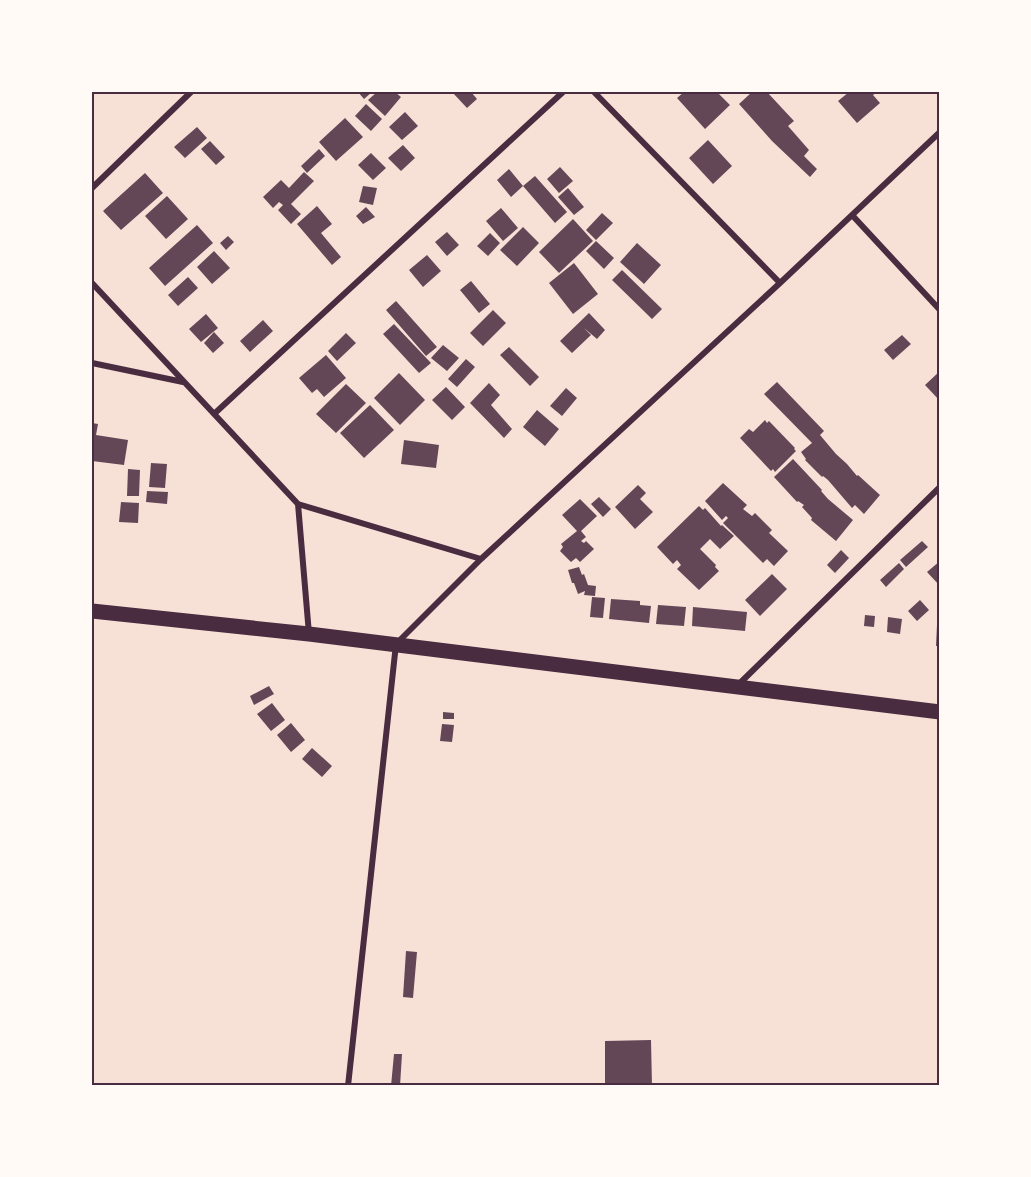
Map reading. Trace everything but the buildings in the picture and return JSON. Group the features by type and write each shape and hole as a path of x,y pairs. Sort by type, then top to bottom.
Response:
{"main road":[{"path":"92,611 396,644 939,712"}],"street":[{"path":"92,188 191,92"},
{"path":"214,414 563,92"},
{"path":"594,92 780,283"},
{"path":"348,1086 396,644 481,560 939,132"},
{"path":"852,215 939,310"},
{"path":"92,283 298,504 481,560"},
{"path":"92,363 184,382"},
{"path":"736,687 939,487"},
{"path":"298,504 309,634"}]}
